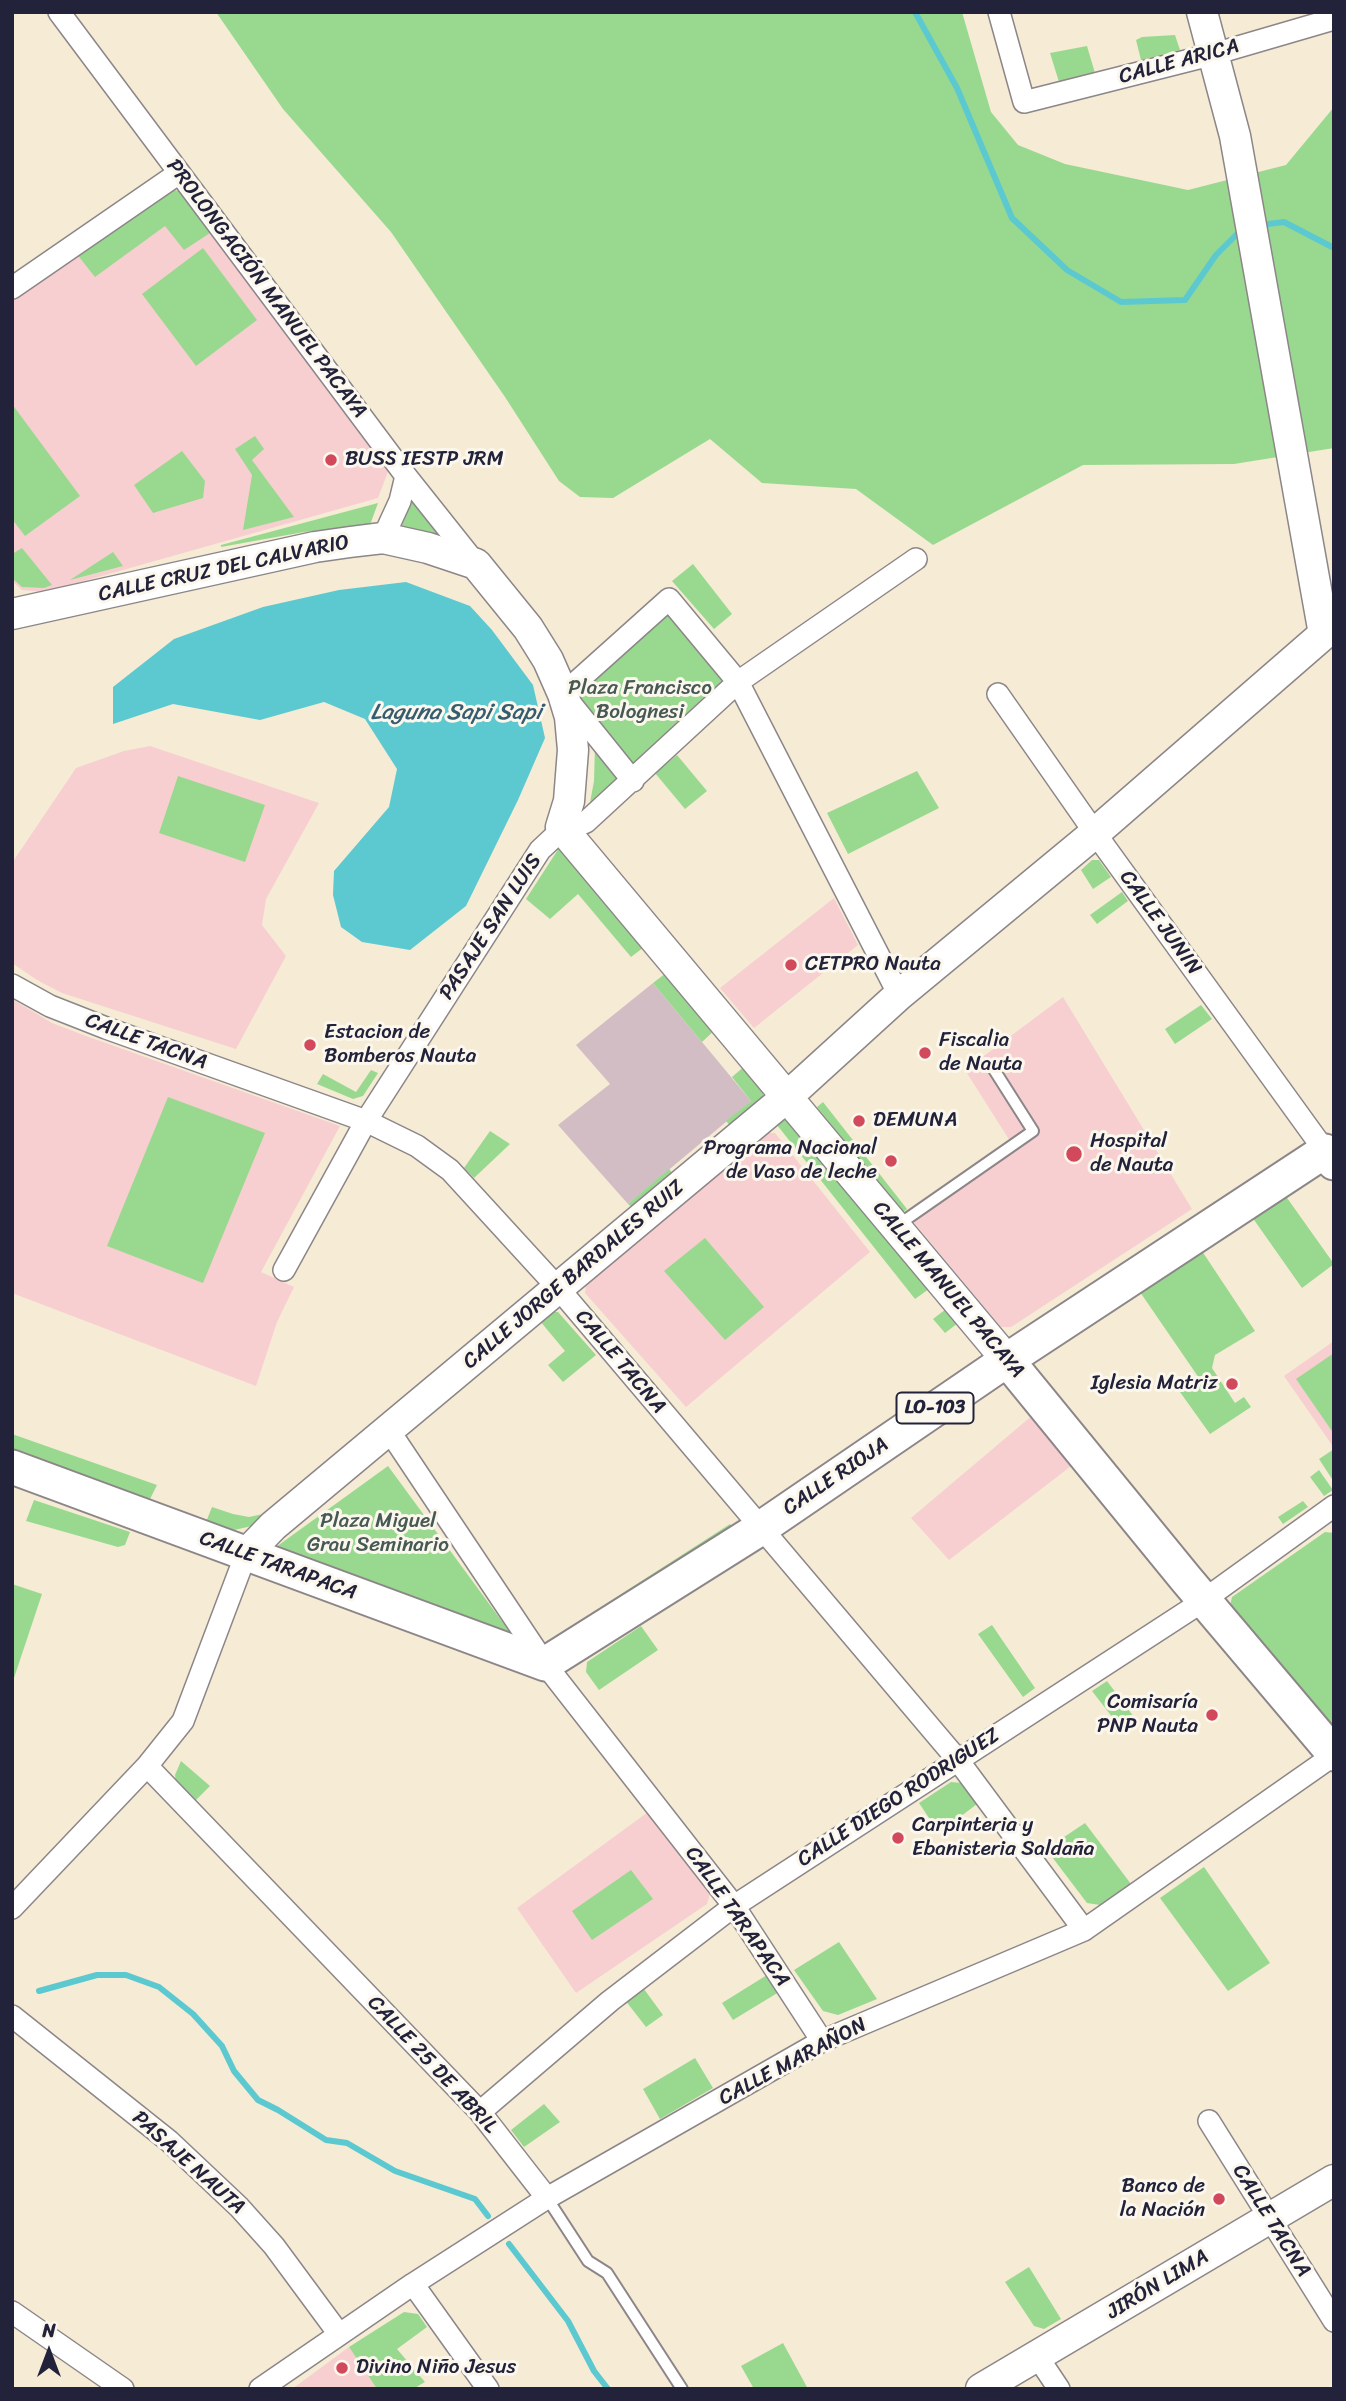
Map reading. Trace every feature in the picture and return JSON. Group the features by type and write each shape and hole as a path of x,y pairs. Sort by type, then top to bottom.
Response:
{"main road":[{"name":"CALLE RIOJA","path":"545,1664 761,1528 1007,1360 1331,1153"},
{"name":"CALLE MANUEL PACAYA","path":"1007,1360 1334,1754"},
{"name":"CALLE TARAPACA","path":"12,1466 545,1664"}],"street":[{"name":"PROLONGACIÓN MANUEL PACAYA","path":"59,12 406,476 476,564"},
{"name":"CALLE ARICA","path":"999,12 1024,102 1214,54 1334,19"},
{"path":"1202,12 1214,54"},
{"name":"CALLE JORGE BARDALES RUIZ","path":"246,1554 273,1526 788,1096 899,995 1095,833 1324,634 1235,136 1214,54"},
{"path":"15,282 179,173"},
{"path":"383,538 400,501 406,476"},
{"name":"CALLE CRUZ DEL CALVARIO","path":"14,612 314,547 383,538 428,548 476,564"},
{"name":"PASAJE SAN LUIS","path":"284,1270 366,1121 540,850 565,831 586,822 737,682 916,559"},
{"path":"476,564 528,628 548,660 564,694 570,716 573,750 569,801 561,827 565,831"},
{"path":"564,694 669,599 737,682 899,995"},
{"path":"564,694 633,781"},
{"name":"CALLE JUNIN","path":"998,694 1095,833 1331,1153"},
{"name":"CALLE MANUEL PACAYA","path":"565,831 1007,1360"},
{"name":"CALLE TACNA","path":"12,985 50,1006 117,1032 366,1121 417,1146 450,1170 559,1289 957,1759 1084,1930"},
{"name":"CALLE TARAPACA","path":"388,1429 545,1664 734,1906 822,2041"},
{"name":"CALLE DIEGO RODRIGUEZ","path":"480,2112 610,2001 734,1906 1205,1599 1333,1509"},
{"path":"12,1908 147,1766 183,1721 246,1554"},
{"name":"CALLE MARAÑON","path":"260,2389 547,2198 822,2041 1084,1930 1334,1754"},
{"name":"CALLE 25 DE ABRIL","path":"147,1766 480,2112 547,2198"},
{"name":"PASAJE NAUTA","path":"12,2017 169,2141 239,2207 274,2246 339,2334"},
{"name":"CALLE TACNA","path":"1209,2121 1334,2321"},
{"name":"JIRÓN LIMA","path":"981,2389 1334,2180"},
{"path":"414,2284 488,2389"},
{"path":"12,2312 123,2389"},
{"path":"1037,2356 1059,2389"}],"lane":[{"path":"895,1227 1032,1131 993,1068"},
{"name":"CALLE 25 DE ABRIL","path":"547,2198 588,2261 607,2273 682,2389"}],"shaded area":[{"path":"179,191 389,469 378,498 45,592 22,590 12,581 12,298"},
{"path":"150,746 319,803 266,899 262,925 286,956 236,1049 62,993 12,963 12,863 76,768 124,751"},
{"name":"CETPRO Nauta","path":"834,898 858,945 754,1028 720,988"},
{"path":"653,983 751,1101 628,1204 558,1125 610,1084 576,1045"},
{"name":"Hospital de Nauta","path":"1063,997 1192,1209 1011,1327 1001,1327 906,1213 1010,1141 965,1070"},
{"path":"12,999 52,1023 340,1126 261,1272 294,1287 277,1322 256,1386 12,1293"},
{"path":"769,1133 775,1133 870,1252 686,1407 585,1293 586,1285"},
{"path":"1334,1341 1334,1448 1284,1376"},
{"path":"1034,1414 1075,1463 949,1560 911,1518"},
{"path":"648,1812 710,1894 707,1904 576,1993 517,1908"},
{"name":"Divino Niño Jesus","path":"349,2347 377,2389 292,2389"}],"green space":[{"path":"216,12 962,12 991,112 1018,145 1065,164 1188,190 1286,165 1334,107 1334,448 1234,464 1083,465 933,545 856,489 762,483 710,439 613,498 580,497 559,481 505,397 391,232 283,109"},
{"path":"1175,35 1180,50 1141,60 1136,40 1142,37"},
{"path":"1087,46 1095,73 1059,82 1050,53"},
{"path":"169,189 179,191 210,233 184,250 165,226 95,277 76,253"},
{"path":"203,248 257,320 196,366 142,294"},
{"path":"12,404 80,496 25,536 12,519"},
{"path":"255,436 264,449 252,460 294,517 243,530 252,475 235,449"},
{"path":"182,451 205,481 203,498 153,513 134,485"},
{"path":"413,497 449,541 401,528"},
{"path":"378,503 370,525 304,532 221,547 221,545"},
{"path":"22,548 52,585 44,588 22,587 12,578 12,554"},
{"path":"113,552 123,566 70,580"},
{"path":"693,564 732,614 714,629 672,581"},
{"name":"Plaza Francisco Bolognesi","path":"670,612 732,679 636,771 572,698"},
{"path":"595,746 624,781 589,808 594,781"},
{"path":"677,755 707,791 685,809 655,773"},
{"path":"917,771 939,808 848,854 827,813"},
{"path":"178,776 265,805 245,862 159,833"},
{"path":"559,848 573,848 652,941 631,957 578,894 550,919 526,899"},
{"path":"1092,860 1099,860 1111,877 1093,889 1081,870"},
{"path":"1122,892 1128,901 1097,924 1090,915"},
{"path":"670,970 717,1028 702,1042 653,983"},
{"path":"1201,1005 1212,1019 1175,1044 1165,1029"},
{"path":"747,1064 764,1089 762,1102 733,1129 726,1121 751,1101 732,1077"},
{"path":"371,1070 378,1073 363,1096 353,1099 317,1084 323,1074 356,1092"},
{"path":"168,1097 265,1133 203,1283 107,1246"},
{"path":"823,1102 907,1209 902,1213 817,1107"},
{"path":"788,1115 929,1289 915,1299 777,1125"},
{"path":"490,1131 510,1144 474,1178 464,1168"},
{"path":"669,1169 676,1177 635,1210 628,1204"},
{"path":"1285,1195 1334,1264 1302,1288 1252,1217"},
{"path":"705,1238 764,1307 725,1340 664,1271"},
{"path":"1202,1251 1255,1331 1215,1355 1212,1368 1235,1403 1244,1397 1251,1407 1210,1434 1180,1392 1199,1378 1140,1292"},
{"path":"946,1309 958,1323 945,1333 933,1319"},
{"path":"550,1312 558,1312 596,1355 563,1382 548,1365 565,1351 540,1321"},
{"path":"1334,1353 1334,1434 1296,1379"},
{"path":"12,1434 157,1485 150,1499 12,1451"},
{"path":"1334,1449 1334,1482 1319,1459"},
{"name":"Plaza Miguel Grau Seminario","path":"388,1466 512,1635 509,1638 276,1547"},
{"path":"1319,1470 1333,1490 1324,1496 1310,1477"},
{"path":"34,1500 130,1532 125,1545 118,1547 26,1521"},
{"path":"1303,1501 1308,1507 1283,1524 1278,1517"},
{"path":"212,1507 249,1517 263,1514 252,1526 234,1530 206,1522"},
{"path":"730,1524 734,1530 574,1632 570,1627"},
{"path":"1325,1532 1334,1533 1334,1736 1229,1610 1232,1597"},
{"path":"12,1584 42,1594 12,1684"},
{"path":"992,1625 1035,1688 1023,1697 978,1634"},
{"path":"641,1626 658,1650 599,1690 586,1672 587,1662"},
{"path":"1107,1681 1137,1721 1123,1731 1092,1691"},
{"path":"181,1761 210,1786 194,1802 176,1783 175,1775"},
{"path":"951,1782 962,1783 977,1804 939,1833 919,1803"},
{"path":"1085,1823 1131,1884 1100,1905 1087,1903 1046,1849"},
{"path":"1204,1867 1270,1963 1228,1991 1160,1898"},
{"path":"631,1870 653,1899 592,1940 572,1911"},
{"path":"839,1942 877,1999 838,2015 823,2011 794,1970"},
{"path":"767,1975 779,1992 733,2020 722,2003"},
{"path":"641,1985 663,2015 646,2027 625,2000"},
{"path":"695,2058 713,2088 660,2119 643,2089"},
{"path":"544,2104 560,2122 524,2147 511,2130"},
{"path":"1029,2267 1061,2319 1044,2329 1034,2326 1005,2282"},
{"path":"404,2312 418,2314 427,2327 397,2349 425,2382 413,2389 377,2389 349,2347"},
{"path":"783,2343 808,2389 754,2389 741,2366"}],"water":[{"name":"Laguna Sapi Sapi","path":"406,582 470,606 492,630 533,685 545,738 466,906 410,950 362,942 341,927 333,895 334,871 389,807 397,769 365,719 324,702 260,720 173,704 113,724 113,687 174,639 263,607 339,590"}],"waterway":[{"path":"915,12 957,88 1012,218 1067,270 1121,302 1185,300 1216,255 1243,228"},
{"path":"1260,225 1284,222 1334,248"},
{"path":"39,1991 97,1975 126,1975 159,1987 193,2014 222,2046 234,2071 258,2100 326,2140 347,2143 395,2171 475,2199 488,2216"},
{"path":"509,2244 568,2321 594,2371 608,2389"}],"place":[{"name":"BUSS IESTP JRM","path":"331,460"},
{"name":"CETPRO Nauta","path":"791,965"},
{"name":"Estacion de Bomberos Nauta","path":"310,1045"},
{"name":"Fiscalia de Nauta","path":"925,1053"},
{"name":"DEMUNA","path":"859,1121"},
{"name":"Hospital de Nauta","path":"1074,1154"},
{"name":"Programa Nacional de Vaso de leche","path":"891,1161"},
{"name":"Iglesia Matriz","path":"1232,1384"},
{"name":"Comisaría PNP Nauta","path":"1212,1715"},
{"name":"Carpinteria y Ebanisteria Saldaña","path":"898,1838"},
{"name":"Banco de la Nación","path":"1219,2199"},
{"name":"Divino Niño Jesus","path":"342,2368"}]}
